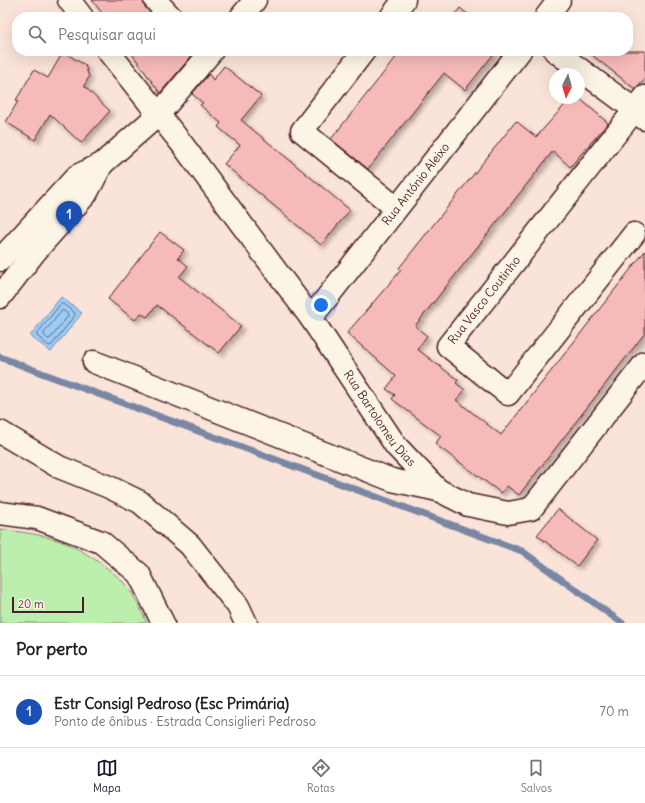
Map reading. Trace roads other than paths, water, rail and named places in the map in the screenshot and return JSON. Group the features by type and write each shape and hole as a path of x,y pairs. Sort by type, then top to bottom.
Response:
{"main road":[{"path":"69,0 78,12"},
{"path":"155,0 166,12"},
{"path":"245,12 255,0"},
{"path":"395,12 404,0"},
{"path":"550,12 560,0"},
{"name":"Rua Bartolomeu Dias","path":"112,56 182,144 311,318 396,446 438,490 468,506 508,513 531,508 645,363"},
{"path":"0,260 77,176 102,164 158,115 206,56"},
{"path":"360,56 302,131 396,208"},
{"name":"Rua António Aleixo","path":"311,318 516,56"},
{"path":"562,56 642,109"},
{"name":"Rua Vasco Coutinho","path":"634,234 508,394 448,346 642,109"},
{"path":"0,297 34,253 86,194 102,164"},
{"path":"94,362 392,480 438,490"},
{"path":"0,432 59,467 109,487 140,502 190,545 238,606 246,623"},
{"path":"0,513 38,518 101,542 139,574 163,623"}],"water":[{"path":"61,297 82,313 51,352 30,336"}],"waterway":[{"path":"0,357 522,551 622,623"}],"place":[{"name":"Estr Consigl Pedroso (Esc Primária)","path":"69,234"}]}
